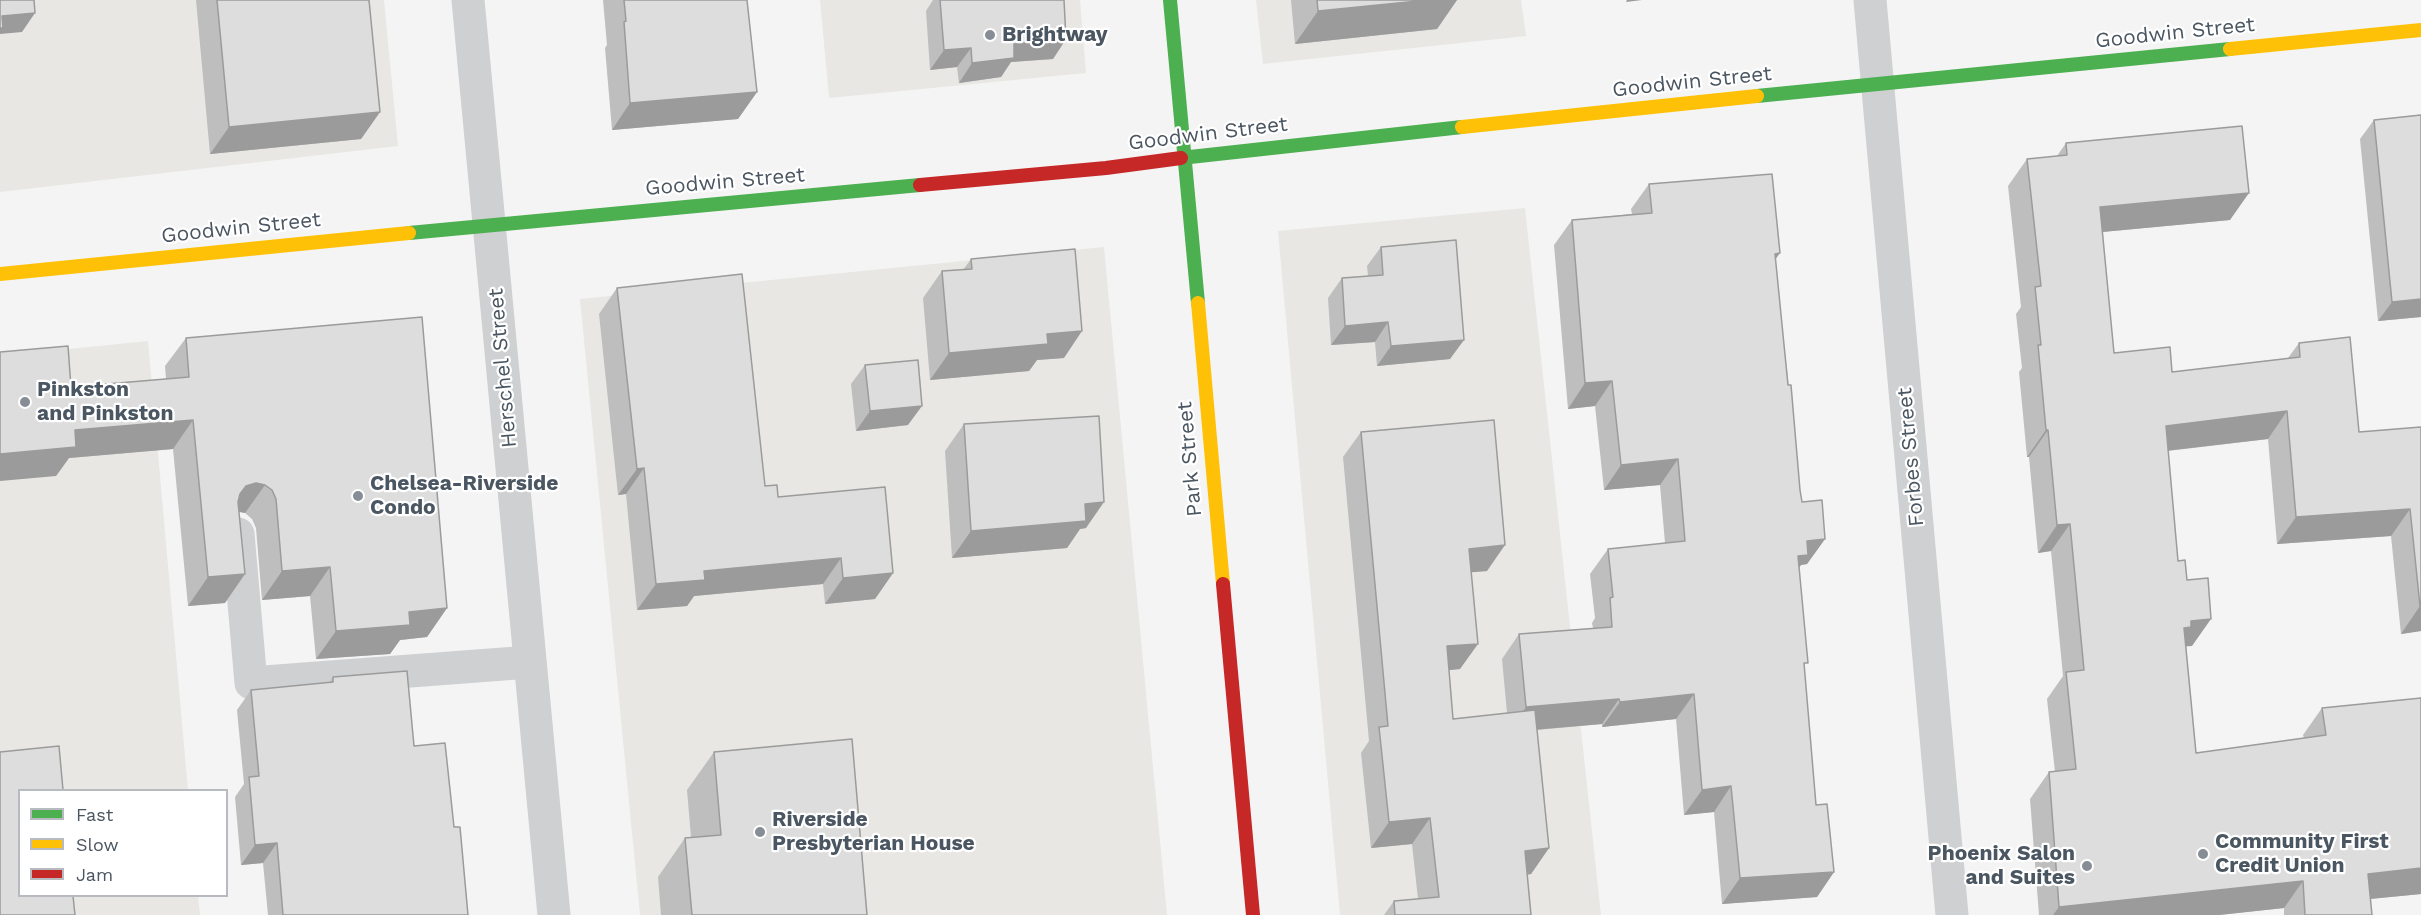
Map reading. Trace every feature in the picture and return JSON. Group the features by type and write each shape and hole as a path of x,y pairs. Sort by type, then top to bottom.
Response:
{"street":[{"name":"Herschel Street","path":"468,0 554,915"},
{"name":"Park Street","path":"1170,0 1253,915"},
{"name":"Forbes Street","path":"1870,0 1952,915"},
{"name":"Goodwin Street","path":"0,274 489,225 1106,168 1185,157 1879,84 2421,30"},
{"path":"237,530 251,683 530,662"}],"shaded area":[{"path":"0,0 384,0 398,146 0,192"},
{"path":"820,0 1080,0 1086,73 829,98"},
{"path":"1256,0 1521,0 1526,36 1263,64"},
{"path":"1525,208 1601,915 1340,915 1278,231"},
{"path":"1104,247 1167,915 640,915 580,299"},
{"path":"148,341 188,789 18,789 18,897 198,897 200,915 0,915 0,356"}],"building":[{"path":"0,0 34,0 35,13 2,16 3,28 0,28"},
{"path":"217,0 369,0 380,112 229,127"},
{"path":"624,0 747,0 757,92 630,103"},
{"name":"Brightway","path":"940,0 1064,0 1066,39 1014,44 1014,58 972,63 971,48 944,50"},
{"path":"1317,0 1428,0 1318,11"},
{"path":"2421,115 2421,299 2392,302 2374,120"},
{"path":"2242,126 2249,193 2100,207 2114,353 2170,347 2172,372 2300,357 2299,343 2350,337 2359,432 2421,427 2421,606 2410,509 2296,517 2287,411 2166,426 2178,561 2185,560 2187,580 2208,578 2211,619 2191,621 2191,627 2184,628 2196,753 2326,735 2322,708 2421,698 2421,868 2368,874 2372,915 2305,915 2303,881 2059,907 2049,772 2076,769 2066,672 2084,670 2070,524 2057,525 2048,430 2046,430 2035,287 2041,286 2027,159 2067,155 2066,143"},
{"path":"1772,174 1780,253 1775,254 1788,385 1791,385 1800,490 1802,502 1822,500 1825,539 1807,541 1808,555 1798,556 1808,663 1804,663 1816,805 1827,804 1834,872 1740,878 1731,786 1702,790 1694,694 1620,702 1619,699 1526,707 1519,634 1612,627 1610,598 1613,597 1608,549 1685,541 1678,459 1621,465 1612,381 1585,383 1572,220 1652,213 1649,184"},
{"path":"1456,240 1464,340 1391,346 1388,322 1345,326 1342,278 1383,275 1381,247"},
{"path":"1075,249 1082,331 1047,334 1048,344 949,353 942,271 972,269 971,259"},
{"path":"742,274 765,486 777,485 778,497 885,487 893,573 843,578 841,558 704,571 705,580 656,584 644,468 637,469 617,288"},
{"name":"Chelsea-Riverside Condo","path":"422,317 447,608 409,612 410,625 336,631 330,567 282,571 276,499 272,490 265,485 256,483 246,486 238,502 245,574 208,577 193,420 75,430 76,447 0,454 0,352 68,346 71,387 189,377 186,338"},
{"path":"918,360 922,406 870,411 865,365"},
{"path":"1099,416 1104,502 1085,504 1086,521 971,531 964,424"},
{"path":"1494,420 1505,545 1469,549 1478,644 1447,646 1453,719 1535,710 1549,848 1525,851 1531,915 1395,915 1394,901 1439,897 1430,818 1389,822 1379,727 1388,726 1361,432"},
{"path":"407,671 414,746 445,743 454,827 460,827 468,915 283,915 277,843 255,845 249,777 259,776 251,690 333,682 333,677"},
{"name":"Riverside Presbyterian House","path":"852,739 867,915 692,915 685,838 721,835 714,752"},
{"path":"59,746 63,789 18,789 18,897 73,897 75,915 0,915 0,752"}],"traffic: fast":[{"path":"1170,0 1198,303"},
{"path":"1757,96 2230,49"},
{"path":"1181,158 1462,127"},
{"path":"409,233 920,185"}],"traffic: slow":[{"path":"2230,49 2421,30"},
{"path":"1462,127 1757,96"},
{"path":"0,274 409,233"},
{"path":"1198,303 1223,584"}],"traffic: jam":[{"path":"920,185 1106,168 1181,158"},
{"path":"1223,584 1253,915"}],"place":[{"name":"Brightway","path":"990,35"},
{"name":"Pinkston and Pinkston","path":"25,402"},
{"name":"Chelsea-Riverside Condo","path":"358,496"},
{"name":"Riverside Presbyterian House","path":"760,832"},
{"name":"Community First Credit Union","path":"2203,854"},
{"name":"Phoenix Salon and Suites","path":"2087,866"}]}
